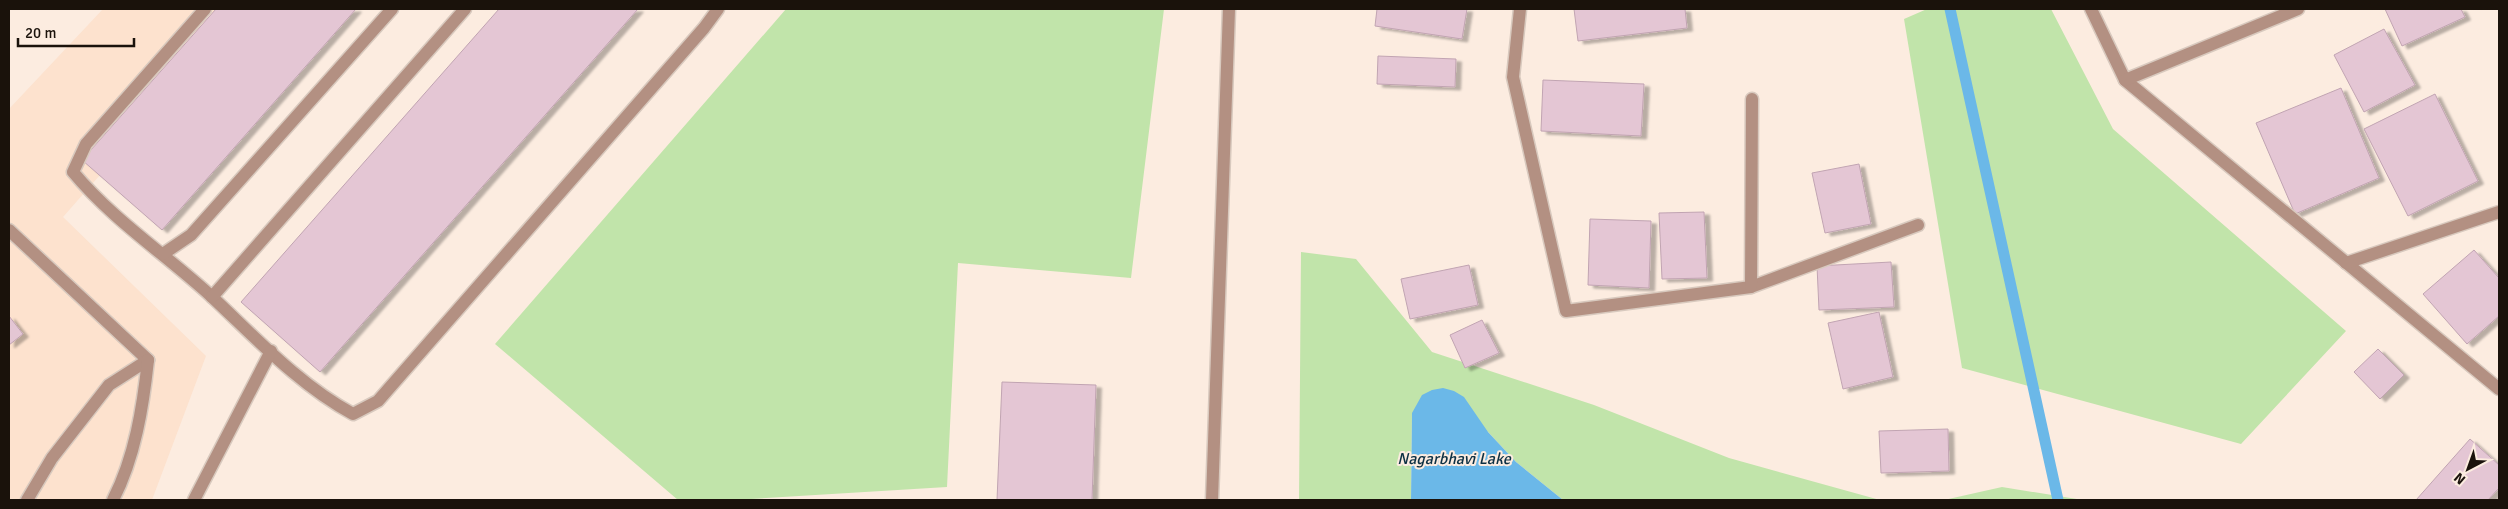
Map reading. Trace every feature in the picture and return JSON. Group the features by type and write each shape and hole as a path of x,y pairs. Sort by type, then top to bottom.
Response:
{"street":[{"path":"205,9 86,144 73,172 94,197 212,296 271,352 328,401 353,414 378,401 704,28 718,9"},
{"path":"163,254 191,235 392,9"},
{"path":"212,296 465,9"},
{"path":"1212,500 1229,9"},
{"path":"1520,9 1513,78 1566,311 1752,287 1918,225"},
{"path":"2091,9 2125,80 2499,389"},
{"path":"2125,80 2298,9"},
{"path":"1752,99 1752,287"},
{"path":"2346,262 2499,212"},
{"path":"9,230 148,360"},
{"path":"194,500 271,352"},
{"path":"27,500 52,458 109,385 148,360"},
{"path":"113,500 119,488 142,411 148,360"}],"shaded area":[{"path":"103,9 246,9 63,217 206,356 152,500 9,500 9,109"}],"green space":[{"path":"786,9 1164,9 1131,278 958,263 947,487 735,500 678,500 495,344"},
{"path":"1927,9 2051,9 2113,129 2346,331 2241,444 1962,368 1904,19"},
{"path":"1301,252 1356,259 1432,352 1594,405 1729,458 1880,500 1563,500 1516,462 1488,432 1412,413 1411,500 1299,500"},
{"path":"2002,487 2083,500 1944,500"}],"water":[{"name":"Nagarbhavi Lake","path":"1443,388 1454,391 1464,397 1488,432 1516,462 1563,500 1411,500 1412,413 1422,395 1432,390"}],"building":[{"path":"216,9 356,9 162,230 82,160"},
{"path":"499,9 638,9 320,372 241,302"},
{"path":"1377,9 1467,9 1462,39 1375,26"},
{"path":"1574,9 1685,9 1687,28 1578,41"},
{"path":"2385,9 2461,9 2465,17 2402,46"},
{"path":"2384,29 2415,85 2364,112 2334,55"},
{"path":"1378,56 1456,59 1455,87 1377,84"},
{"path":"1543,80 1644,84 1641,136 1541,131"},
{"path":"2341,88 2379,178 2295,214 2256,123"},
{"path":"2435,94 2478,181 2408,216 2364,129"},
{"path":"1859,164 1871,224 1825,233 1812,173"},
{"path":"1704,212 1707,278 1662,279 1659,213"},
{"path":"1590,219 1651,221 1649,288 1588,285"},
{"path":"2474,250 2499,278 2499,316 2467,344 2423,294"},
{"path":"1891,262 1894,307 1819,310 1817,266"},
{"path":"1469,265 1478,305 1410,319 1401,279"},
{"path":"1879,312 1893,377 1843,389 1828,323"},
{"path":"9,316 23,334 9,345"},
{"path":"1482,320 1499,353 1465,368 1450,335"},
{"path":"2378,349 2404,375 2380,399 2354,372"},
{"path":"1002,382 1096,385 1092,500 997,500"},
{"path":"1948,429 1949,471 1881,473 1879,431"},
{"path":"2470,439 2499,465 2499,488 2488,500 2416,500"}],"waterway":[{"path":"1950,9 2058,500"}]}
